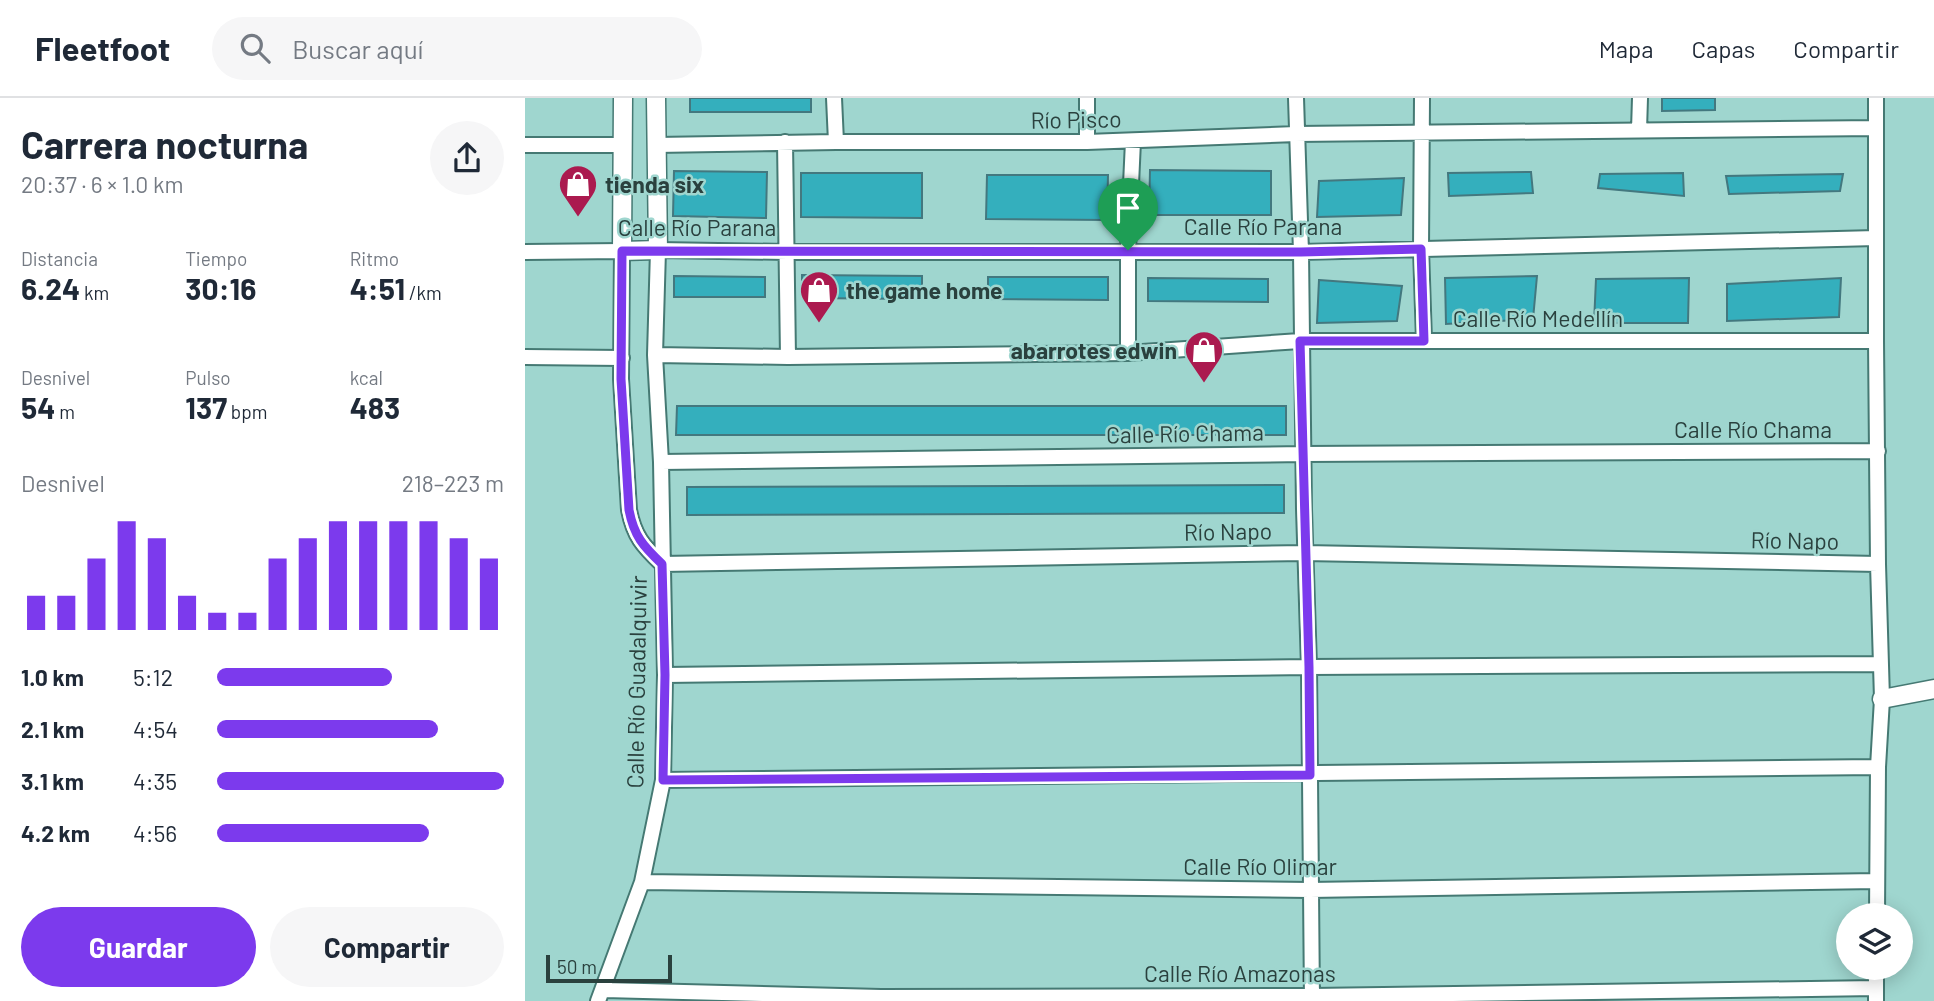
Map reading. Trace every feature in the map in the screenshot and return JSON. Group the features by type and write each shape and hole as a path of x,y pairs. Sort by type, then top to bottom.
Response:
{"street":[{"name":"Calle Río Guadalquivir","path":"623,98 622,358 629,510 642,545 662,564"},
{"name":"Calle Río Guadalquivir","path":"601,995 642,882 663,780 665,675 661,462 655,355 659,250 656,98"},
{"path":"834,98 836,142"},
{"path":"1087,98 1087,142"},
{"path":"1296,98 1309,667 1312,998"},
{"path":"1422,98 1421,249 1424,341"},
{"path":"1639,130 1640,98"},
{"path":"1876,98 1878,564 1882,699 1878,767 1877,903"},
{"name":"Río Pisco","path":"656,145 785,142 1087,142 1296,134 1876,128"},
{"path":"1128,352 1128,250 1133,141"},
{"path":"785,142 788,357"},
{"path":"525,145 623,145"},
{"name":"Calle Río Parana","path":"525,252 1301,252 1876,238"},
{"name":"Calle Río Medellín","path":"655,355 788,357 1128,352 1300,341 1876,341"},
{"path":"525,357 622,358"},
{"name":"Calle Río Chama","path":"661,462 1304,454 1878,451"},
{"name":"Río Napo","path":"662,564 1305,553 1878,564"},
{"path":"665,675 1309,667 1880,664"},
{"path":"1882,699 1934,689"},
{"path":"663,780 1878,767"},
{"name":"Calle Río Olimar","path":"642,882 1310,890 1877,881"},
{"name":"Calle Río Amazonas","path":"601,995 1312,998 1876,995"}],"building":[{"path":"690,98 811,98 811,112 690,112"},
{"path":"1662,98 1715,98 1715,110 1662,111"},
{"path":"1150,170 1271,171 1271,215 1149,215"},
{"path":"674,171 767,172 766,218 673,216"},
{"path":"1531,172 1533,193 1449,196 1448,173"},
{"path":"801,173 922,173 922,218 801,217"},
{"path":"1683,173 1684,196 1598,188 1600,174"},
{"path":"1843,174 1840,191 1729,194 1726,176"},
{"path":"987,175 1108,175 1107,220 986,219"},
{"path":"1404,178 1401,215 1317,217 1319,181"},
{"path":"802,275 922,276 922,299 802,298"},
{"path":"674,276 765,277 765,297 674,297"},
{"path":"1537,276 1533,319 1446,324 1445,278"},
{"path":"988,277 1108,277 1108,300 988,299"},
{"path":"1148,278 1268,279 1268,302 1148,301"},
{"path":"1689,278 1688,323 1594,323 1596,279"},
{"path":"1841,278 1839,317 1727,321 1727,284"},
{"path":"1319,280 1402,286 1397,321 1317,323"},
{"path":"677,406 1286,406 1286,435 676,435"},
{"path":"1284,485 1284,513 687,515 687,487"}],"place":[{"name":"tienda six","path":"578,218"},
{"name":"the game home","path":"819,324"},
{"name":"abarrotes edwin","path":"1204,384"}],"route":[{"path":"1421,249 1424,341 1300,341 1310,775 663,780 665,675 662,564 642,545 629,510 621,379 622,251 1128,250 1301,252 1421,249"}]}
